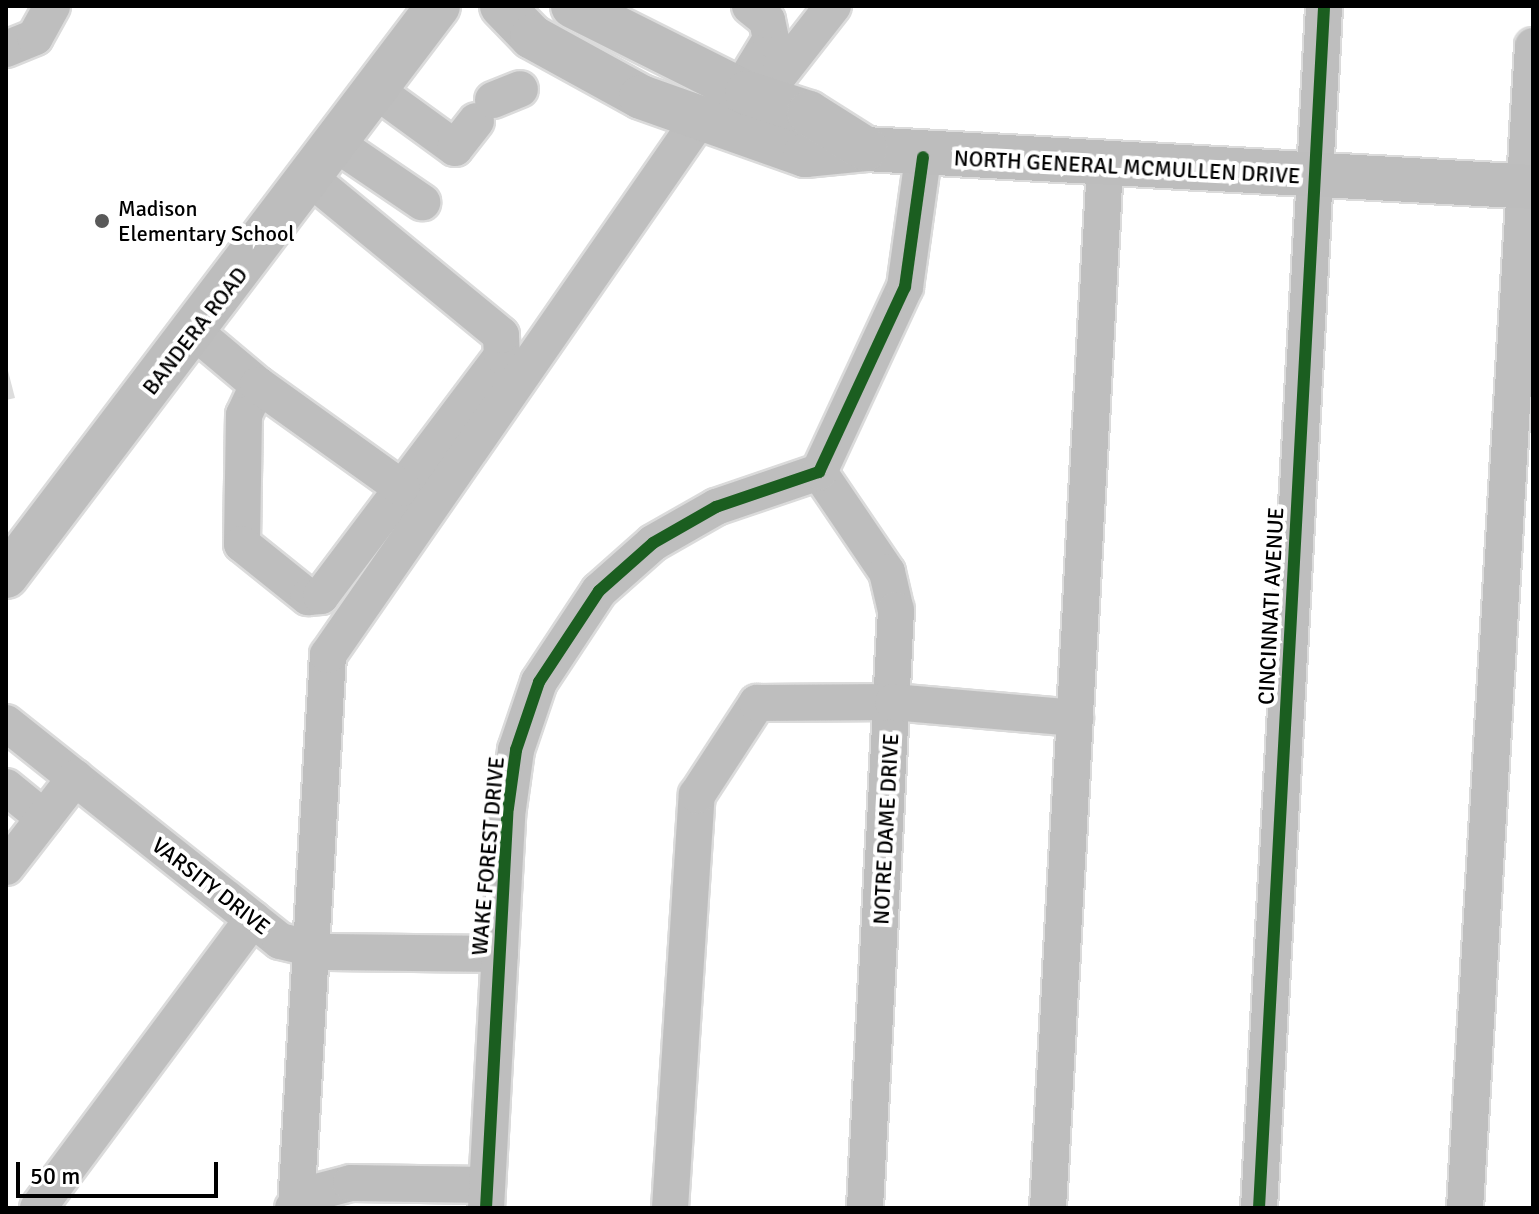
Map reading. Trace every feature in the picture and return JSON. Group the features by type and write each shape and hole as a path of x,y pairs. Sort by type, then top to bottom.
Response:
{"main road":[{"name":"BANDERA ROAD","path":"6,576 338,145 438,6"},
{"name":"NORTH GENERAL MCMULLEN DRIVE","path":"502,6 532,37 698,121 805,155 866,149 923,157 1529,187"},
{"name":"NORTH GENERAL MCMULLEN DRIVE","path":"573,6 750,94 809,113 866,149"}],"street":[{"path":"6,49 35,37 52,6"},
{"path":"750,6 767,20 768,54"},
{"path":"750,94 768,54 804,6"},
{"path":"750,94 833,6"},
{"name":"CINCINNATI AVENUE","path":"1259,1208 1324,6"},
{"path":"1465,1208 1529,187 1533,46"},
{"path":"378,92 477,124"},
{"path":"486,1196 351,1183 295,1207 328,655 698,121"},
{"path":"338,145 422,202"},
{"path":"819,472 905,287 923,157"},
{"path":"1048,1208 1105,164"},
{"path":"258,385 244,415 242,544 308,597 321,596 502,356 501,335 311,179"},
{"path":"195,332 258,385 402,488"},
{"name":"NOTRE DAME DRIVE","path":"819,472 887,572 896,610 865,1208"},
{"name":"WAKE FOREST DRIVE","path":"486,1196 516,750 539,682 575,619 625,566 683,523 819,472"},
{"path":"670,1208 697,795 757,703 893,702 1075,718"},
{"name":"VARSITY DRIVE","path":"11,736 75,778 280,941 311,949 500,954"},
{"path":"6,867 75,778"},
{"path":"6,787 44,818"},
{"path":"38,1208 253,919"}],"building":[{"path":"6,363 15,398 6,400"}],"cycle path":[{"path":"1259,1208 1324,6"},
{"path":"486,1208 508,808 516,750 539,682 599,591 653,543 716,507 819,472 905,287 923,157"}],"place":[{"name":"Madison Elementary School","path":"102,221"}]}
